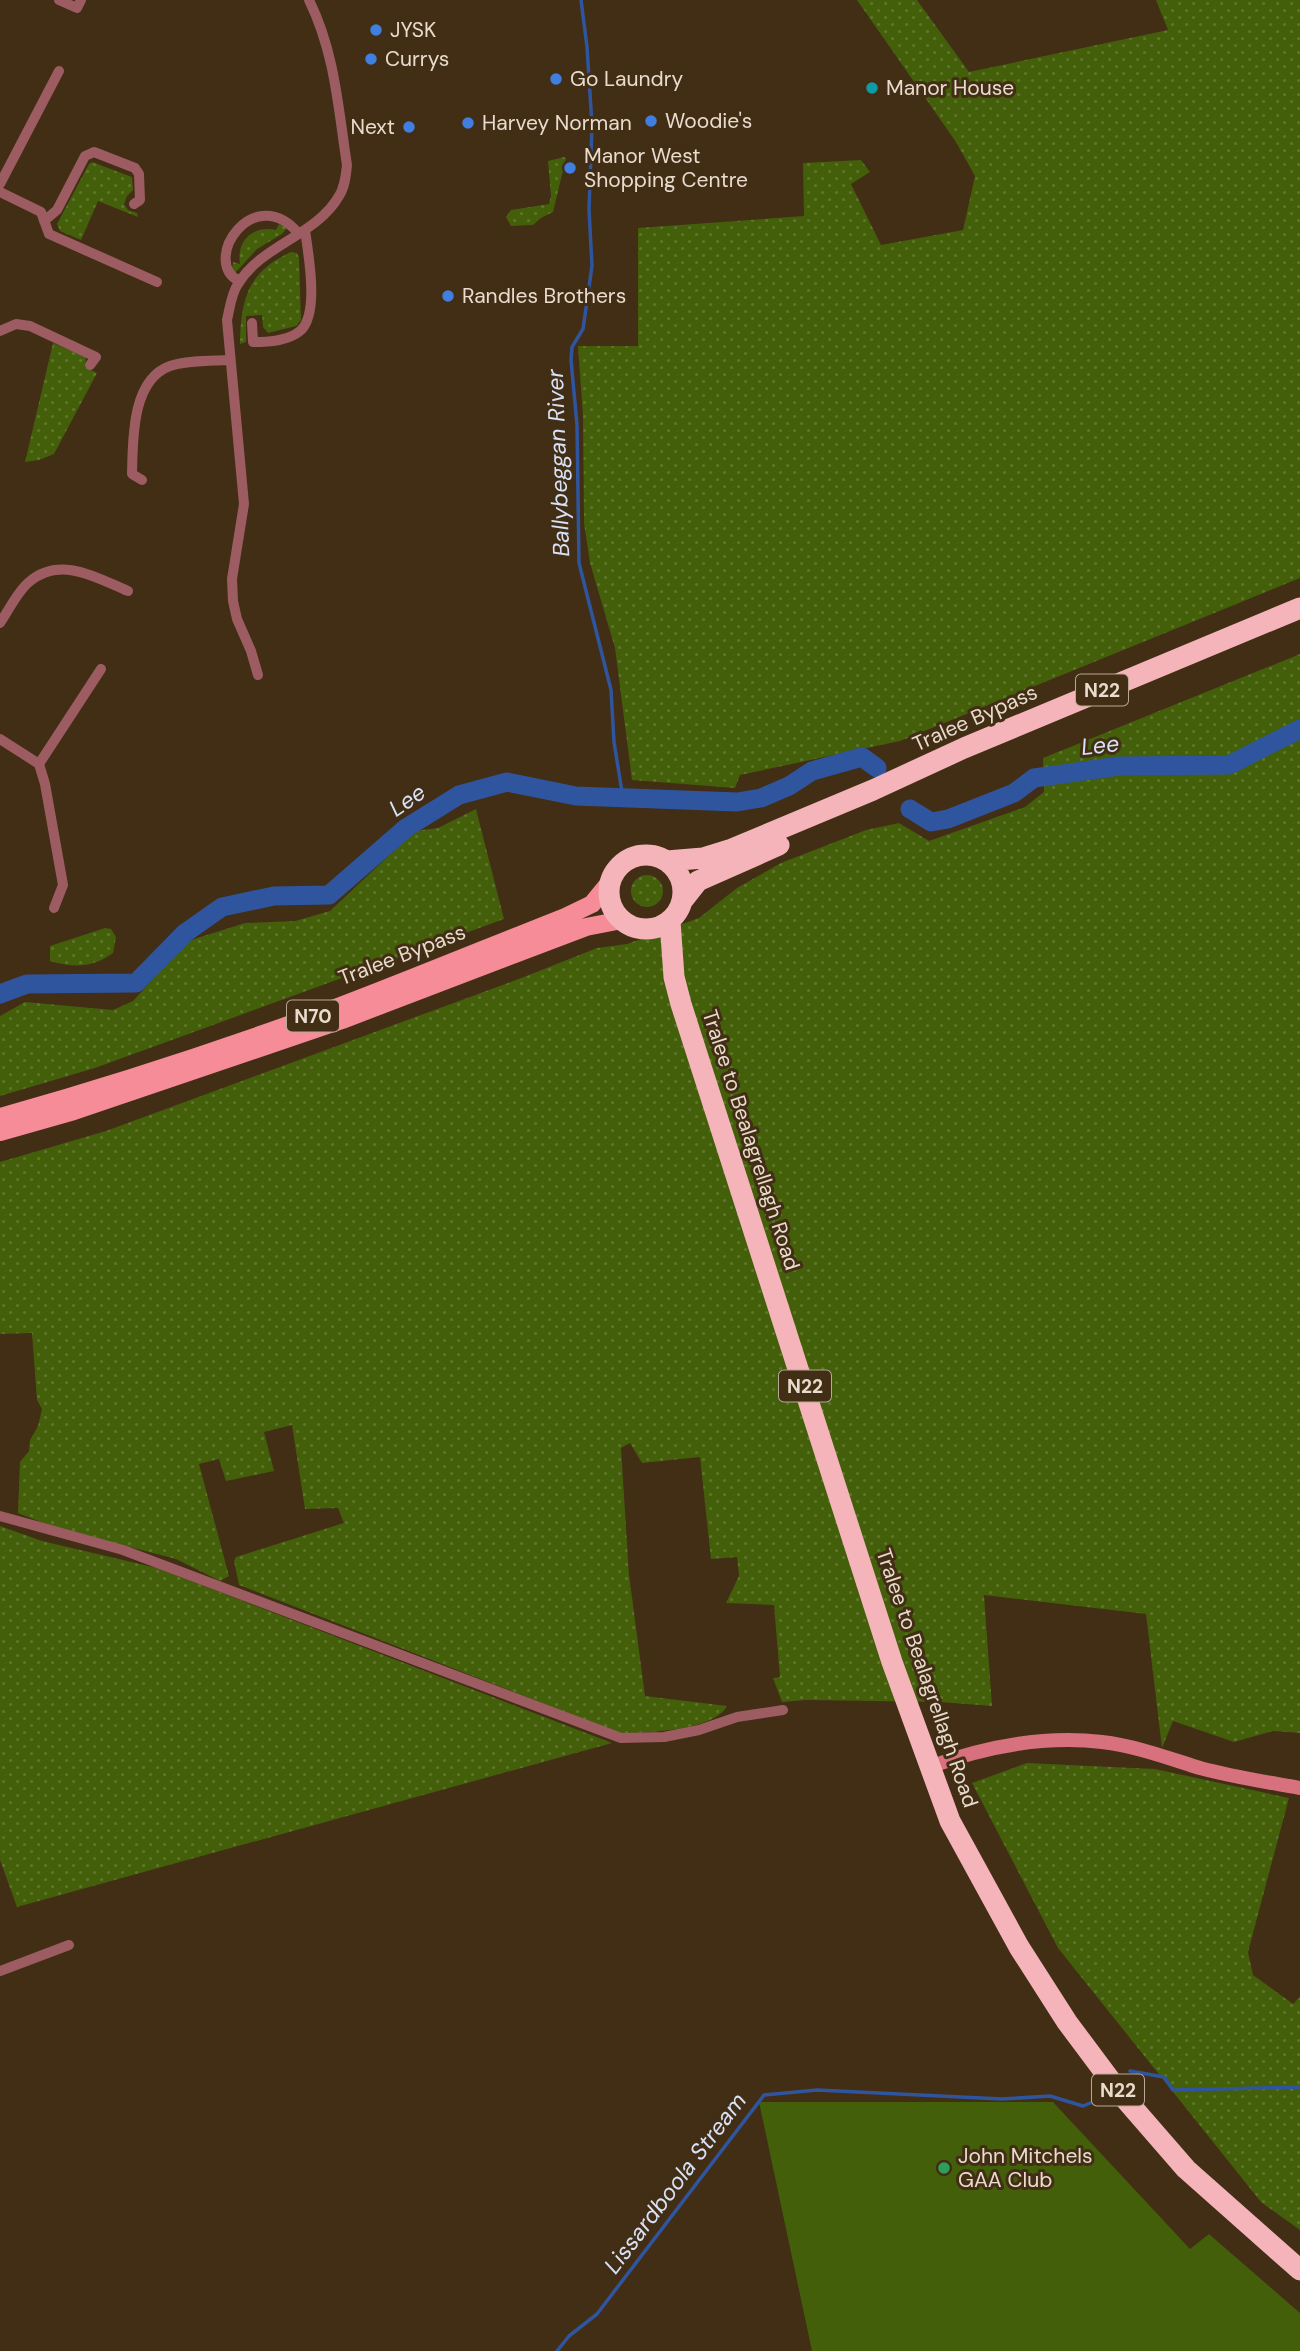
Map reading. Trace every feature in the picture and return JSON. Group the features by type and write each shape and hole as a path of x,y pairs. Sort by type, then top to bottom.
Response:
{"highway":[{"name":"Tralee Bypass","path":"909,781 964,747 1300,608"},
{"name":"Tralee Bypass","path":"683,900 698,881 877,795 1300,622"},
{"name":"Tralee Bypass","path":"667,861 703,858 732,849 877,795"},
{"name":"N22","path":"610,882 615,872 632,858 656,856 667,861"},
{"path":"667,861 681,878 683,900"},
{"path":"610,882 610,903 622,920 632,927 644,929 662,926 670,921"},
{"name":"N22","path":"670,921 679,911 683,900"},
{"name":"Tralee to Bealagrellagh Road","path":"670,921 674,977 681,1004 892,1662 950,1821 1019,1947 1067,2022 1120,2093 1186,2169 1300,2270"},
{"name":"Tralee to Bealagrellagh Road","path":"644,929 660,956 681,1004"}],"main road":[{"name":"Tralee Bypass","path":"0,1117 180,1062 361,998 565,918 592,904 610,882"},
{"name":"Tralee Bypass","path":"0,1132 74,1111 317,1029 586,927 622,920"}],"street":[{"path":"59,0 78,8 80,0"},
{"path":"258,675 233,601 232,579 244,504 227,320 233,292 239,281 275,248 319,219 339,197 347,165 331,55 309,0"},
{"path":"0,184 59,71"},
{"path":"44,221 57,210 85,156 94,152 135,168 139,174 140,200 134,204"},
{"path":"0,192 41,212 49,234 158,282"},
{"path":"239,281 228,270 226,257 235,231 243,223 255,217 276,216 302,232 311,298 308,321 301,330 290,336 273,341 253,342 252,323"},
{"path":"0,330 16,324 30,326 96,357 90,365"},
{"path":"142,480 132,474 133,439 136,410 147,386 157,374 170,366 230,360"},
{"path":"0,623 27,583 51,570 72,569 128,591"},
{"path":"39,764 101,669"},
{"path":"0,739 39,764 45,784 62,885 54,908"},
{"path":"0,1516 123,1550 621,1738 664,1737 699,1730 737,1717 783,1710"},
{"path":"929,1767 954,1758 1019,1743 1101,1742 1131,1746 1203,1768 1300,1788"},
{"path":"0,1970 69,1945"}],"green space":[{"path":"857,0 917,0 969,72 1168,30 1156,0 1300,0 1300,578 900,741 740,775 735,788 632,780 615,648 590,563 584,523 583,416 578,346 638,346 638,228 804,216 803,163 861,160 870,172 851,184 881,245 963,230 975,176 956,142"},
{"path":"566,158 553,212 533,225 511,226 506,217 511,210 549,204 551,196 548,161"},
{"path":"92,162 132,177 133,190 124,204 128,210 137,213 138,217 98,201 81,240 60,231 57,224"},
{"path":"279,224 287,228 257,249 235,273 232,269 233,262 240,264 241,248 248,236 260,230 276,230"},
{"path":"291,252 297,253 299,258 301,320 296,326 268,333 263,327 262,315 246,316 246,342 240,344 242,314 249,289 265,269"},
{"path":"53,343 86,357 85,367 97,373 54,454 25,462"},
{"path":"1300,654 1300,1733 1273,1731 1234,1742 1173,1721 1162,1748 1146,1614 984,1595 992,1706 940,1702 782,1702 773,1678 780,1677 774,1605 726,1603 739,1576 737,1557 711,1559 700,1457 642,1463 630,1443 621,1448 629,1575 645,1696 727,1706 720,1714 694,1726 619,1733 239,1585 234,1561 236,1557 344,1523 338,1508 305,1509 292,1425 264,1432 274,1471 226,1481 219,1459 199,1464 229,1576 220,1581 176,1559 53,1527 18,1513 20,1462 29,1451 30,1440 38,1426 42,1409 37,1400 32,1333 0,1334 0,1162 106,1131 597,948 627,944 699,918 737,888 781,863 866,830 899,823 929,841 1025,807 1044,792 1043,758"},
{"path":"476,809 504,919 95,1068 0,1096 0,1016 25,1002 113,1010 133,1001 188,941 245,923 295,921 330,911 415,831 438,828"},
{"path":"647,875 658,880 663,891 658,902 647,907 636,902 631,891 636,880"},
{"path":"105,928 111,929 116,937 113,953 105,958 83,965 50,961 50,946"},
{"path":"0,1526 42,1541 157,1568 612,1743 17,1907 0,1860"},
{"path":"1027,1763 1155,1769 1289,1798 1248,1952 1253,1975 1293,2004 1300,1997 1300,2230 1261,2202 1058,1948 972,1783"},
{"name":"John Mitchels GAA Club","path":"759,2102 1053,2102 1190,2249 1209,2234 1300,2313 1300,2351 812,2351"}],"waterway":[{"name":"Ballybeggan River","path":"581,0 592,125 589,209 592,266 583,329 572,347 571,360 577,425 579,563 611,690 614,742 623,798"},
{"name":"Lee","path":"910,809 931,822 948,819 1014,793 1034,778 1119,766 1229,765 1300,729"},
{"name":"Lee","path":"0,994 27,984 136,983 185,933 222,907 274,896 329,895 406,828 459,795 507,782 576,796 737,802 761,798 789,786 812,771 862,757 877,768"},
{"name":"Lissardboola Stream","path":"1130,2071 1164,2077 1173,2090 1300,2087"},
{"name":"Lissardboola Stream","path":"557,2351 569,2336 597,2314 764,2095 817,2090 1002,2099 1050,2096 1083,2106 1095,2101"}],"place":[{"name":"JYSK","path":"376,30"},
{"name":"Currys","path":"371,59"},
{"name":"Go Laundry","path":"556,79"},
{"name":"Manor House","path":"872,88"},
{"name":"Woodie's","path":"651,121"},
{"name":"Harvey Norman","path":"468,123"},
{"name":"Next","path":"409,127"},
{"name":"Manor West Shopping Centre","path":"570,168"},
{"name":"Randles Brothers","path":"448,296"},
{"name":"John Mitchels GAA Club","path":"944,2168"}]}
